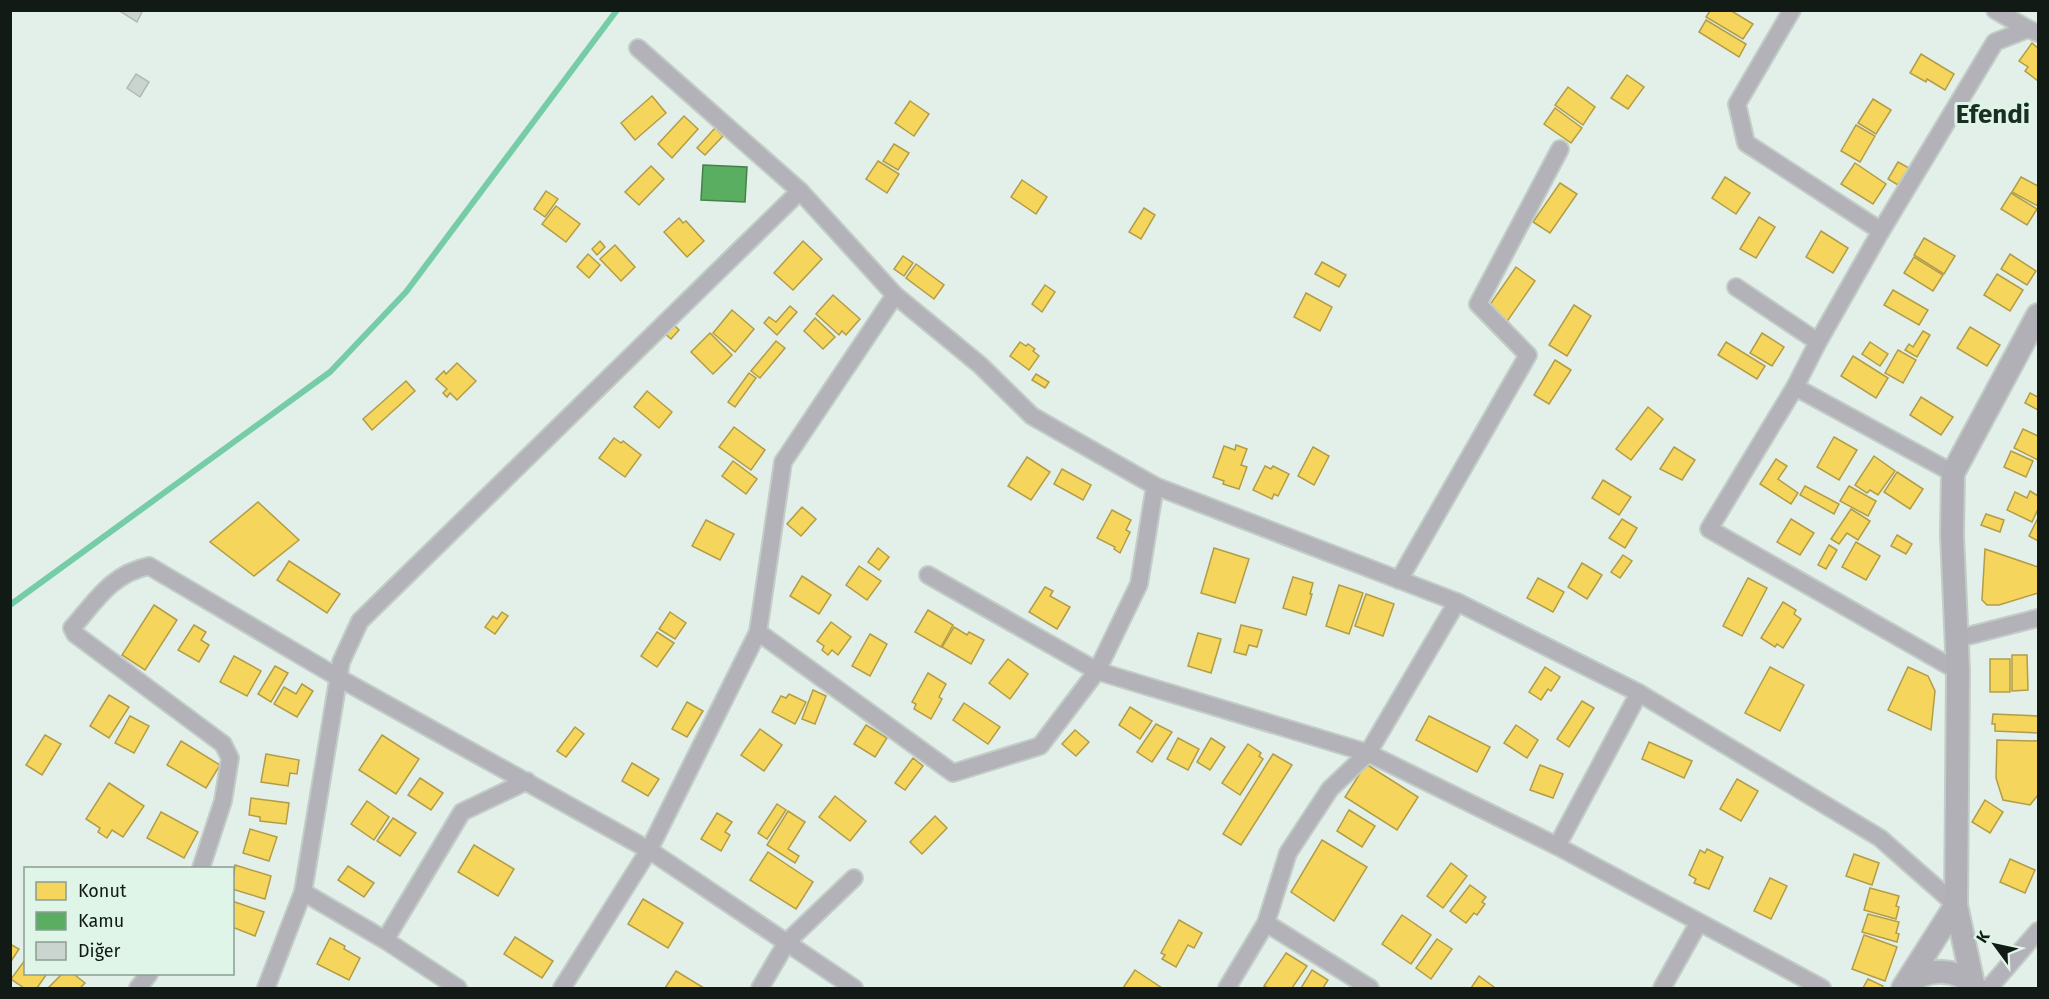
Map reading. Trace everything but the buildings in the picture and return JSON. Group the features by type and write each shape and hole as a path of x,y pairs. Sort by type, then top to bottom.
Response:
{"street":[{"path":"1792,10 1737,104 1746,143 1881,231"},
{"path":"1995,10 2033,31"},
{"path":"1958,671 1709,529 1795,387 1881,231 1995,42 2033,31"},
{"path":"638,48 800,191 895,295 980,364 1032,416 1155,486 1456,602 1639,693 1880,838 1956,905"},
{"path":"1399,580 1528,355 1478,304 1560,149"},
{"path":"266,988 303,892 341,662 360,621 800,191"},
{"path":"1736,287 1818,342"},
{"path":"562,988 649,850 758,632 783,462 895,295"},
{"path":"1979,987 1956,905 1958,671 1952,535 1953,473 2038,315"},
{"path":"1795,387 1953,473"},
{"path":"758,632 953,773 1040,746 1097,670 1139,584 1155,486"},
{"path":"201,867 223,801 230,758 224,744 75,634 72,628 115,579 134,569 149,566 339,678 649,850 854,988"},
{"path":"928,575 1097,670 1368,753 1557,846 1698,924 1822,988"},
{"path":"1227,988 1266,923 1288,853 1330,789 1368,753 1456,602"},
{"path":"1956,639 2038,618"},
{"path":"1557,846 1639,693"},
{"path":"385,940 462,812 528,781"},
{"path":"760,988 787,942 854,878"},
{"path":"303,892 385,940 458,988"},
{"path":"1903,988 1956,905"},
{"path":"1266,923 1370,988"},
{"path":"1662,988 1698,924"},
{"path":"1979,987 2038,930"},
{"path":"1903,988 1924,974 1937,971 1950,972 1979,987"},
{"path":"138,988 148,975"}],"waterway":[{"path":"10,605 330,372 406,292 617,10"}],"district":[{"name":"Efendi","path":"1993,114"}]}
